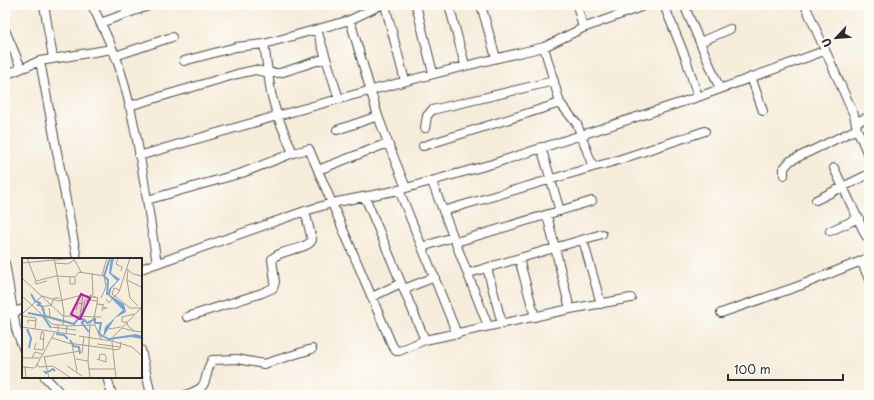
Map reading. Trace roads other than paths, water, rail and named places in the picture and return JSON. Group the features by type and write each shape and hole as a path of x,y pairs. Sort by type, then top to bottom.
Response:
{"street":[{"path":"44,5 53,58"},
{"path":"92,5 114,52 129,106 147,200 157,263"},
{"path":"100,24 151,5"},
{"path":"184,61 236,47 264,44 316,30 350,20 381,5"},
{"path":"385,5 405,81"},
{"path":"416,5 433,73"},
{"path":"449,5 465,65"},
{"path":"481,5 496,58"},
{"path":"577,5 583,28"},
{"path":"664,5 686,59 698,97"},
{"path":"684,5 720,89"},
{"path":"805,5 824,51 854,115 856,126 869,157"},
{"path":"139,156 277,115 433,73 544,47 583,28 642,6"},
{"path":"350,20 370,90 402,189 422,247 457,334"},
{"path":"700,42 730,29"},
{"path":"5,30 21,68"},
{"path":"316,30 339,99"},
{"path":"5,75 40,61 53,58 114,52 172,37"},
{"path":"264,44 267,72 277,115 293,152"},
{"path":"544,47 560,103 577,124 593,166"},
{"path":"142,269 332,203 432,182 581,135 698,97 824,51"},
{"path":"129,106 236,74 255,70 280,73 326,58"},
{"path":"40,61 77,258"},
{"path":"751,77 763,111"},
{"path":"425,128 427,116 432,110 554,81"},
{"path":"423,146 560,103"},
{"path":"337,130 378,116"},
{"path":"784,175 784,168 790,161 856,126 869,117"},
{"path":"443,211 593,166 612,162 705,131"},
{"path":"318,170 388,143"},
{"path":"541,147 560,211"},
{"path":"147,200 259,167 293,152 309,149 372,297 396,350 398,351 425,340 570,309 631,298"},
{"path":"834,168 859,218 866,236"},
{"path":"816,200 869,174"},
{"path":"432,182 469,273 488,326"},
{"path":"365,197 425,340"},
{"path":"422,247 546,215 592,201"},
{"path":"188,317 273,288 275,282 272,259 276,255 307,245 312,240 305,212"},
{"path":"546,215 570,309"},
{"path":"830,231 859,218"},
{"path":"469,273 602,234"},
{"path":"583,240 601,304"},
{"path":"519,259 535,317"},
{"path":"721,313 799,286 865,259 869,279"},
{"path":"5,263 9,314 22,345"},
{"path":"487,268 502,324"},
{"path":"372,297 435,277"},
{"path":"9,314 22,309"},
{"path":"185,395 201,389 205,383 208,368 212,360 236,359 264,364 312,349"},
{"path":"142,354 151,395"},
{"path":"46,378 62,395"},
{"path":"107,378 112,395"}]}
